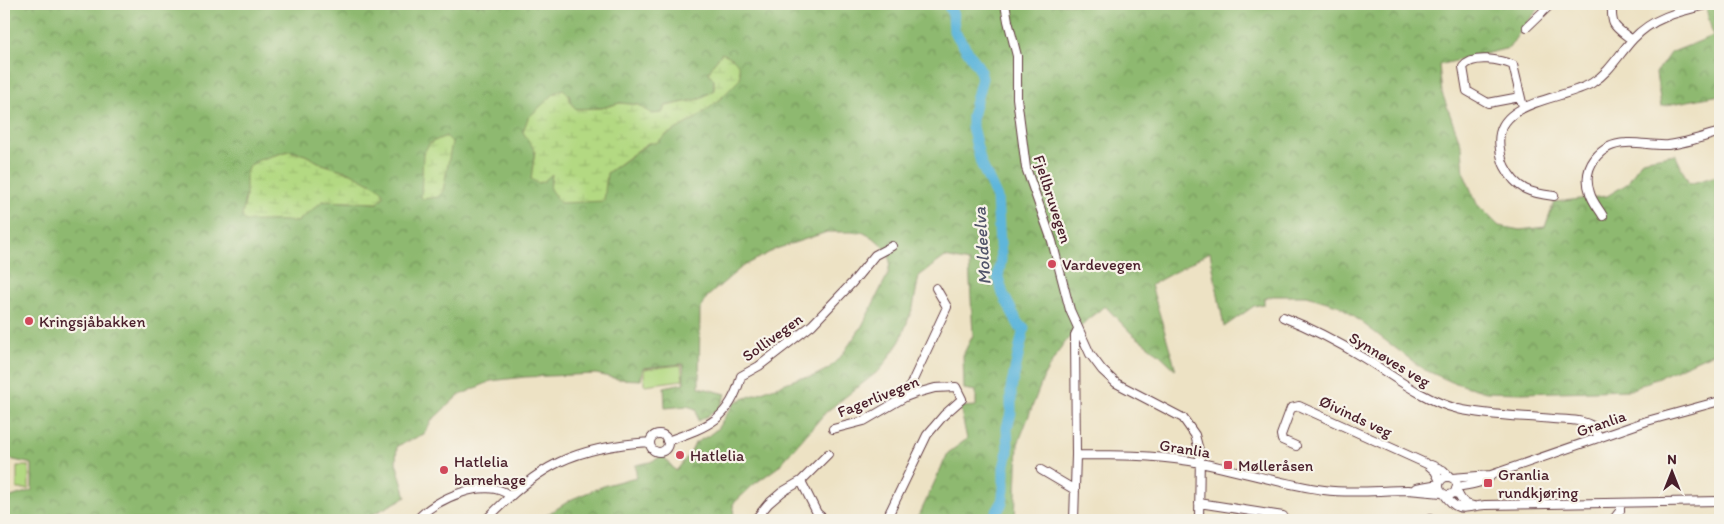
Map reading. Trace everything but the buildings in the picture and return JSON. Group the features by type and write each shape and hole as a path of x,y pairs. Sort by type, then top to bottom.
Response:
{"street":[{"name":"Fjellbruvegen","path":"1005,4 1017,56 1017,98 1026,168 1052,240 1070,310 1078,330 1075,335 1076,455 1074,520"},
{"path":"1527,27 1551,4"},
{"path":"1612,4 1611,20 1616,28 1632,40"},
{"path":"1554,196 1533,194 1520,188 1505,167 1499,143 1500,132 1505,121 1512,113 1524,107 1580,89 1592,83 1610,68 1641,30 1655,20 1711,4"},
{"path":"1520,97 1488,103 1467,91 1463,67 1468,62 1482,59 1504,61 1513,65 1524,107"},
{"path":"1603,216 1590,194 1588,177 1590,166 1596,156 1603,150 1614,145 1626,143 1668,145 1688,142 1720,132"},
{"name":"Sollivegen","path":"667,441 695,431 722,415 738,390 741,376 759,366 812,326 875,255 892,246"},
{"path":"905,397 947,307 936,288"},
{"name":"Synnøves veg","path":"1283,317 1311,328 1364,358 1398,382 1423,396 1456,409 1581,421 1594,427 1599,438"},
{"path":"1078,330 1090,354 1102,370 1116,383 1183,418 1195,435 1200,463 1199,520"},
{"name":"Fagerlivegen","path":"833,429 864,421 905,397 935,388 956,387 962,399 944,415 927,435 886,520"},
{"name":"Granlia","path":"1407,490 1440,483 1444,478 1491,475 1666,415 1720,401"},
{"name":"Øivinds veg","path":"1296,446 1282,440 1280,435 1291,408 1299,406 1443,470 1451,478"},
{"name":"Sollivegen","path":"658,434 665,436 667,446 660,451 653,450 650,442 653,436 658,434"},
{"name":"Sollivegen","path":"486,520 510,496 530,480 572,455 607,446 650,442"},
{"path":"754,520 768,504 782,492 801,481 828,454"},
{"name":"Granlia","path":"1076,455 1146,456 1200,463 1326,490 1365,492 1407,490 1451,494 1456,488 1486,480 1491,475"},
{"name":"Øivinds veg","path":"1427,464 1435,470 1440,483"},
{"path":"1041,470 1075,490"},
{"path":"1451,478 1456,482 1456,488 1461,500 1468,505 1476,506 1720,501"},
{"path":"801,481 817,513 825,520"},
{"path":"1440,483 1443,493 1457,508 1476,506"},
{"path":"417,520 427,510 458,493 469,490 502,490 510,496"},
{"path":"1199,503 1283,516"},
{"path":"1613,520 1620,511 1620,504"}],"green space":[{"path":"4,4 1543,4 1524,26 1509,48 1439,65 1442,93 1462,147 1464,174 1477,204 1499,226 1520,230 1545,227 1554,202 1607,196 1627,184 1642,160 1675,154 1689,184 1720,175 1720,350 1630,390 1486,392 1452,382 1423,369 1340,306 1307,296 1272,296 1264,299 1264,304 1254,306 1224,327 1210,252 1151,285 1176,370 1159,354 1131,333 1105,306 1088,319 1063,344 1044,376 1018,444 1015,520 917,520 948,453 967,439 960,407 976,406 976,391 964,389 963,355 973,335 969,262 945,257 919,276 913,307 900,341 881,369 826,412 778,467 753,485 733,504 734,520 539,520 572,499 606,485 636,477 636,465 650,462 663,456 676,471 691,452 695,443 717,429 735,402 799,378 811,377 828,369 842,355 862,326 888,274 889,255 884,247 875,239 862,232 827,232 776,249 742,267 707,297 700,309 699,387 726,394 718,410 698,421 696,409 687,406 665,408 664,387 684,383 683,364 643,368 641,380 618,379 596,374 525,377 491,381 458,396 432,420 424,434 397,446 396,462 406,497 362,520 5,520 5,499 32,490 32,464 5,458","holes":["740,79 698,115 659,140 649,143 607,173 550,189 552,174 533,165 535,151 569,94 573,107 576,109 602,108 620,103 639,105 652,114 662,113 666,106 700,99 714,90 714,80","289,151 305,155 322,164 351,173 378,203 323,201 297,222 282,219 245,220 244,202 259,160"]},
{"path":"1720,4 1720,95 1661,106 1656,73 1670,53 1713,36 1706,8"},
{"path":"722,53 731,57 736,62 740,79 717,102 695,119 666,135 656,143 648,143 607,173 604,201 560,203 550,189 552,174 543,182 537,183 531,179 535,151 523,132 528,118 555,93 563,89 576,109 602,108 620,103 639,105 652,114 662,113 666,106 700,99 714,90 714,80 709,73 713,64"},
{"path":"446,136 452,142 443,191 438,197 423,199 421,197 423,154 430,143"},
{"path":"289,151 305,155 322,164 351,173 381,189 384,196 378,203 323,201 297,222 245,221 242,216 246,197 246,173 249,166 259,160"},
{"path":"681,365 683,380 644,385 644,369"},
{"path":"17,466 29,466 29,489 17,489"}],"waterway":[{"name":"Moldeelva","path":"948,4 953,15 954,31 979,68 982,78 972,116 972,127 981,163 997,198 1001,259 998,277 1003,294 1020,327 1024,328 1011,389 1011,413 1007,428 1008,451 1004,468 1002,503 992,520"}],"place":[{"name":"Vardevegen","path":"1052,264"},
{"name":"Kringsjåbakken","path":"29,321"},
{"name":"Hatlelia","path":"680,455"},
{"name":"Mølleråsen","path":"1228,465"},
{"name":"Hatlelia barnehage","path":"444,470"},
{"name":"Granlia rundkjøring","path":"1488,483"}]}
